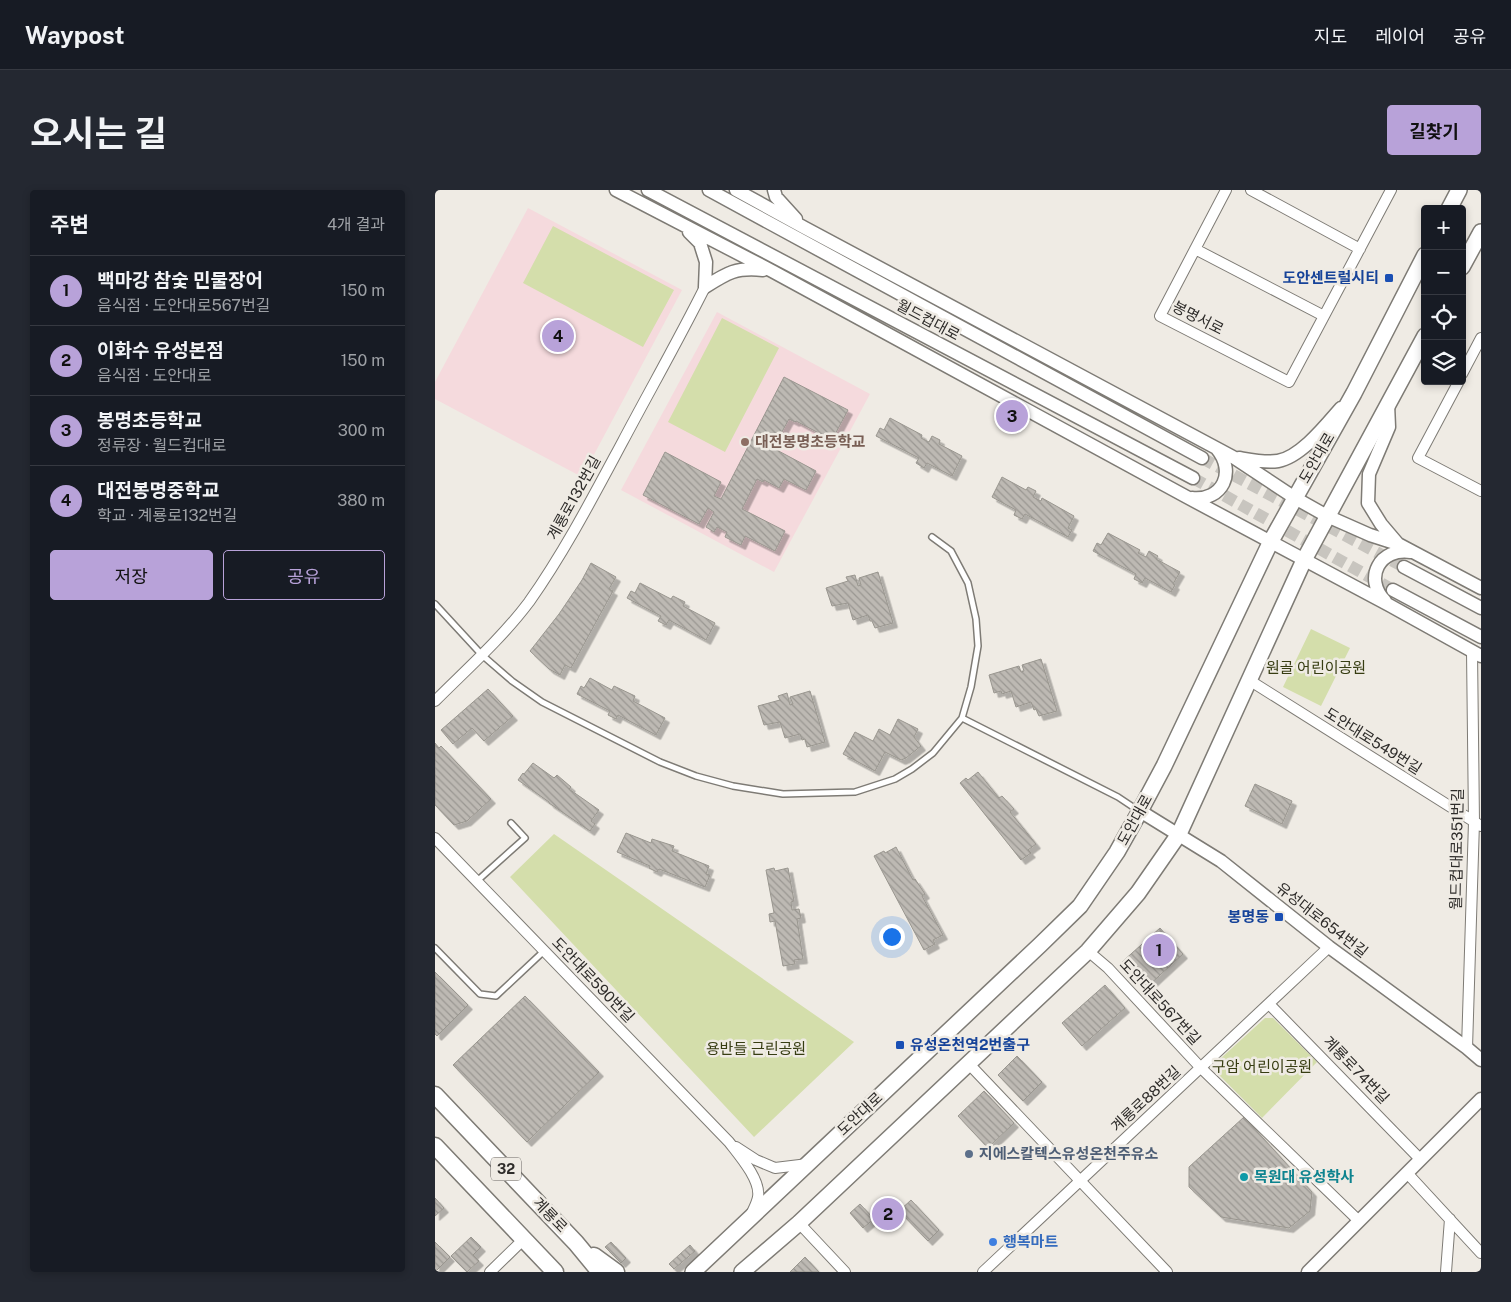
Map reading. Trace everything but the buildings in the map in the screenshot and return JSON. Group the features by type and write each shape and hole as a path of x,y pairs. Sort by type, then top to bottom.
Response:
{"main road":[{"path":"1451,205 1459,190"},
{"path":"1466,260 1481,232"},
{"name":"도안대로","path":"693,1272 1080,906 1117,852 1164,766 1271,541 1354,393 1421,263"},
{"path":"742,1272 799,1223 1088,951 1138,893 1161,862 1179,834 1304,560 1423,340"},
{"name":"계룡로","path":"435,1095 576,1243 600,1272"},
{"name":"32","path":"435,1146 525,1238 555,1272"},
{"path":"576,1243 617,1272"}],"street":[{"path":"616,190 771,271 1185,496 1389,604 1477,654"},
{"name":"월드컵대로","path":"648,190 1193,478"},
{"path":"709,190 1202,458"},
{"path":"736,190 1233,457 1295,498 1327,516 1370,535 1398,544 1481,588"},
{"path":"774,190 776,197 805,228"},
{"name":"봉명서로","path":"1226,190 1160,316 1289,382 1324,316"},
{"path":"1251,190 1359,249"},
{"path":"1195,250 1324,316 1391,190"},
{"path":"682,225 700,243 706,262 705,287"},
{"path":"705,287 728,272 748,268 771,271"},
{"name":"계룡로132번길","path":"435,701 482,655 528,603 555,562 591,500 705,287"},
{"path":"1466,366 1481,338"},
{"path":"1457,385 1418,458 1481,490"},
{"path":"1233,457 1279,461 1301,450 1354,393"},
{"path":"1388,404 1389,427 1369,474 1368,503 1381,524 1398,544"},
{"path":"1185,496 1202,498 1210,496 1223,485 1227,466 1217,449 1209,444"},
{"path":"1389,604 1376,588 1375,576 1378,565 1386,556 1393,552 1416,553"},
{"path":"1404,567 1481,608"},
{"path":"1393,590 1481,637"},
{"name":"월드컵대로351번길","path":"1467,1048 1471,904 1477,824 1477,654"},
{"name":"도안대로549번길","path":"1249,680 1477,824"},
{"name":"유성대로654번길","path":"1140,811 1221,861 1329,947 1481,1060"},
{"name":"도안대로590번길","path":"435,838 729,1142"},
{"path":"1471,904 1481,911"},
{"name":"계룡로88번길","path":"984,1272 1329,947"},
{"name":"도안대로567번길","path":"1088,951 1109,968 1201,1068 1359,1221"},
{"name":"계룡로74번길","path":"1269,1004 1421,1159"},
{"path":"969,1064 1167,1272"},
{"path":"1308,1272 1481,1099"},
{"path":"729,1142 756,1160 775,1168 808,1164"},
{"path":"729,1142 747,1166 758,1186 758,1197 749,1219"},
{"path":"1407,1173 1481,1253"},
{"path":"1446,1272 1450,1219"},
{"path":"799,1223 845,1272"},
{"path":"490,1272 525,1238"}],"lane":[{"path":"435,604 482,655 512,681 543,702 660,762 696,776 733,786 783,794 855,792 895,779 933,753 961,718 971,687 978,646 976,619 968,583 951,551 932,537"},
{"path":"961,718 1118,797 1140,811"},
{"path":"477,882 525,838 511,823"},
{"path":"435,948 480,994 496,996 544,951"}],"shaded area":[{"path":"528,208 682,290 582,477 435,399 435,382"},
{"name":"대전봉명초등학교","path":"717,312 870,394 774,572 621,490"}],"green space":[{"path":"553,226 674,290 643,347 523,283"},
{"path":"722,318 779,348 725,452 668,422"},
{"name":"원골 어린이공원","path":"1311,629 1350,648 1321,706 1283,687"},
{"name":"용반들 근린공원","path":"554,834 854,1042 754,1137 510,877"},
{"name":"구암 어린이공원","path":"1265,1018 1273,1018 1317,1062 1262,1118 1219,1075 1220,1059"}],"tunnel":[{"path":"1202,458 1404,567"},
{"path":"1193,478 1393,590"}],"place":[{"name":"도안센트럴시티","path":"1389,278"},
{"name":"대전봉명중학교","path":"558,336"},
{"name":"봉명초등학교","path":"1012,416"},
{"name":"대전봉명초등학교","path":"745,442"},
{"name":"봉명동","path":"1279,917"},
{"name":"백마강 참숯 민물장어","path":"1159,950"},
{"name":"유성온천역2번출구","path":"900,1045"},
{"name":"지에스칼텍스유성온천주유소","path":"969,1154"},
{"name":"목원대 유성학사","path":"1244,1177"},
{"name":"이화수 유성본점","path":"888,1214"},
{"name":"행복마트","path":"993,1242"}]}
